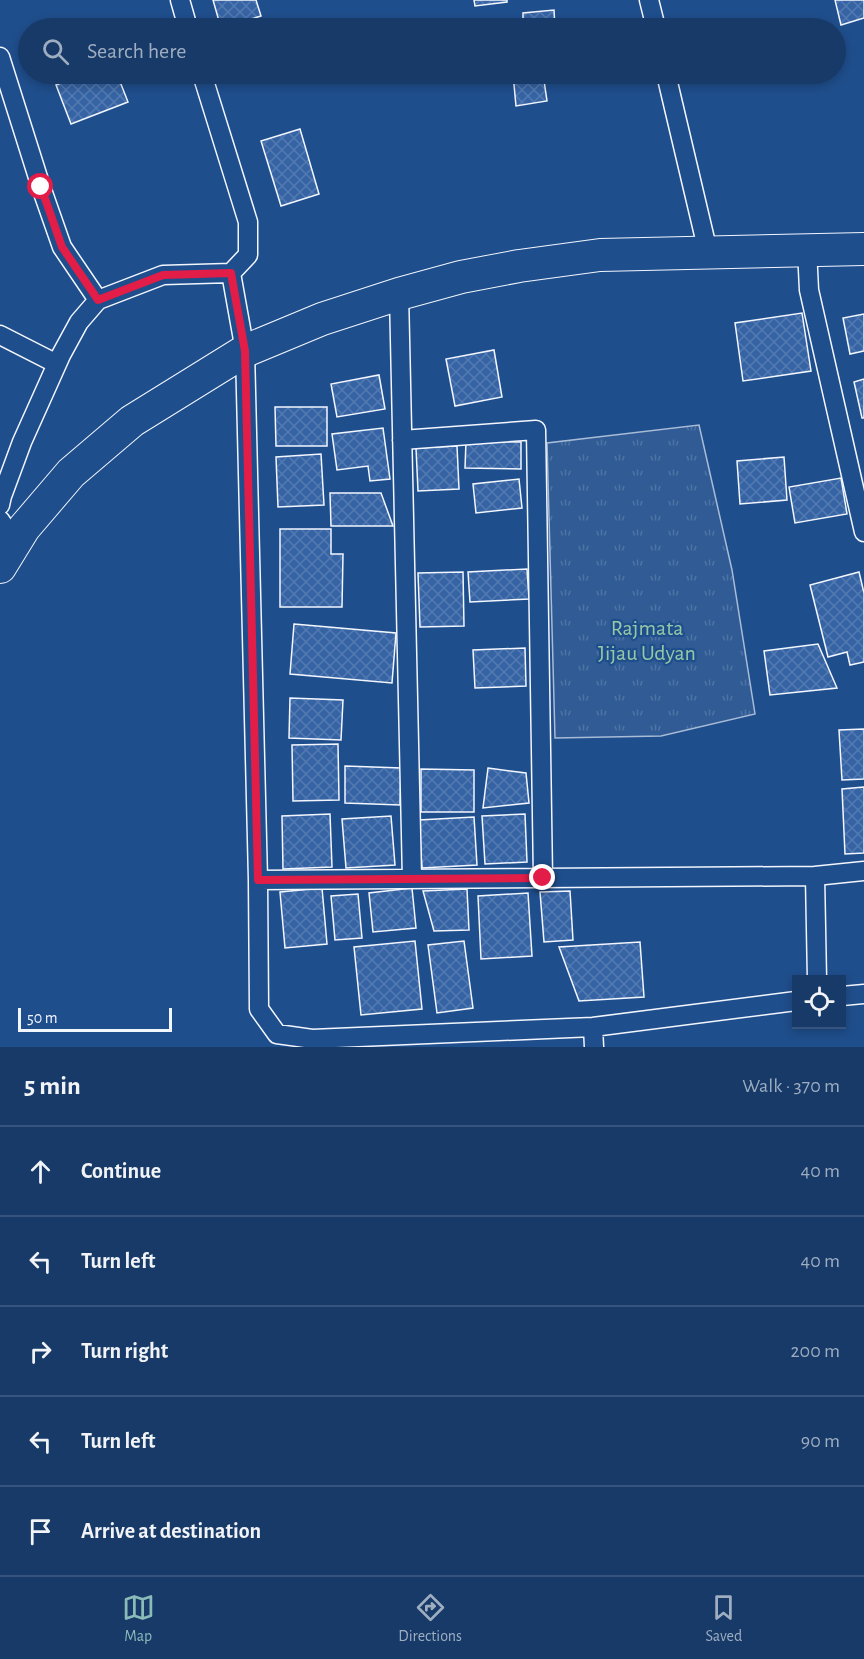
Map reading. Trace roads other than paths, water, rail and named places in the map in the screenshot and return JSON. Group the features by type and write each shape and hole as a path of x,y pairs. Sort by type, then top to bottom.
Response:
{"highway":[{"path":"5,543 24,528 71,473 132,421 245,351 322,319 461,277 600,255 864,249"}],"street":[{"path":"180,0 185,18"},
{"path":"649,0 654,18"},
{"path":"0,57 62,247 98,300"},
{"path":"0,505 22,442 57,364 79,322 98,300 163,275 231,273 248,255 249,222 205,84"},
{"path":"668,84 708,252"},
{"path":"807,249 809,290 864,532"},
{"path":"231,273 245,351 259,1009 277,1034 312,1039 593,1028 792,1002"},
{"path":"399,294 412,879"},
{"path":"0,334 57,364"},
{"path":"402,440 536,430 543,878"},
{"path":"258,880 815,876 864,871"},
{"path":"815,876 817,975"},
{"path":"846,996 864,994"},
{"path":"593,1028 594,1047"}],"park label":[{"name":"Rajmata Jijau Udyan","path":"647,640"}]}
